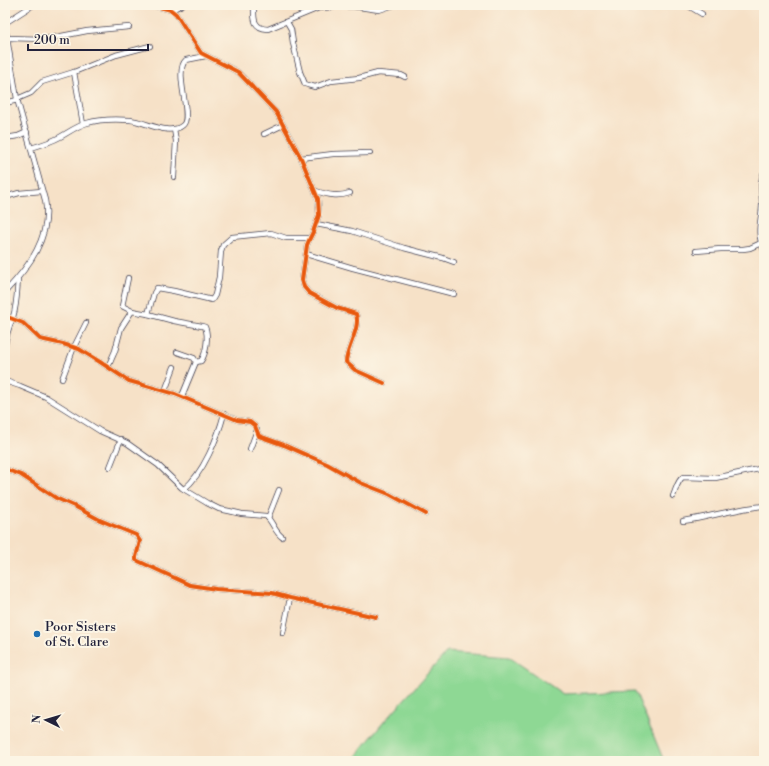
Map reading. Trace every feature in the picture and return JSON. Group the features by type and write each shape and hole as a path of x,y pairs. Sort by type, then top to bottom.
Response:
{"street":[{"path":"5,292 18,279 38,250 46,223 46,207 27,132 17,100 5,24 33,5"},
{"path":"152,5 171,10 180,20 197,49 206,56 238,72 259,96 270,105 283,125 301,158 316,191 319,207 316,224 310,238 306,254 302,280 304,287 309,293 337,308 356,314 355,334 346,358 348,365 355,370 384,383"},
{"path":"171,10 182,5"},
{"path":"254,5 254,20 258,27 268,29 319,8 352,6 379,10 394,5"},
{"path":"687,5 702,14"},
{"path":"286,22 291,29 300,72 305,84 315,87 331,81 359,78 378,73 401,75 405,77"},
{"path":"7,38 46,39 79,32 129,27"},
{"path":"5,103 17,100 31,93 42,82 74,72 116,55 150,46"},
{"path":"31,148 54,140 83,124 100,120 129,120 158,128 174,129 182,126 186,115 182,87 182,66 186,60 206,56"},
{"path":"74,72 83,124"},
{"path":"264,134 283,125"},
{"path":"174,129 176,141 174,177"},
{"path":"5,138 18,136 27,132"},
{"path":"301,158 333,154 370,154"},
{"path":"696,251 743,249 763,246 759,234 762,204 761,184 764,172"},
{"path":"5,197 19,193 42,191"},
{"path":"316,191 328,196 350,193"},
{"path":"316,224 352,231 454,262"},
{"path":"148,314 157,288 212,300 214,298 219,277 223,245 232,237 271,233 286,238 310,238"},
{"path":"306,254 454,294"},
{"path":"128,278 122,306 132,311 205,327 207,335 203,357 201,361 196,362 182,396"},
{"path":"5,345 8,326 15,306 18,279"},
{"path":"108,367 115,351 121,328 132,311"},
{"path":"5,316 24,323 40,339 74,347 129,381 182,396 236,420 250,422 255,426 260,436 327,464 361,483 389,494 426,514"},
{"path":"62,379 74,347 86,323"},
{"path":"177,352 194,358 196,362"},
{"path":"166,391 174,367"},
{"path":"5,382 20,386 46,397 100,431 121,439 158,465 184,489 219,509 268,518 276,533 282,537"},
{"path":"184,489 194,480 208,456 218,434 224,414"},
{"path":"250,449 257,430"},
{"path":"110,467 121,439"},
{"path":"673,496 679,481 683,477 715,478 764,468"},
{"path":"5,469 21,476 56,498 100,520 136,535 140,541 136,560 181,582 201,588 272,593 376,617"},
{"path":"268,518 279,490"},
{"path":"683,521 706,518 740,509 764,506"},
{"path":"283,633 290,598"}],"green space":[{"path":"447,652 509,657 563,694 635,691 664,761 352,761 382,724"}],"cycle path":[{"path":"152,5 171,10 176,14 201,53 238,72 276,112 301,158 318,199 319,215 307,245 302,280 304,287 309,293 337,308 356,314 357,326 348,351 346,362 355,370 384,383"},
{"path":"5,316 23,323 40,339 79,349 129,381 175,394 237,420 250,422 255,426 259,436 327,464 361,483 389,494 426,514"},
{"path":"5,469 21,475 56,498 100,520 136,535 140,541 136,560 190,585 216,589 272,593 376,617"}],"place":[{"name":"Poor Sisters of St. Clare","path":"37,634"}]}
